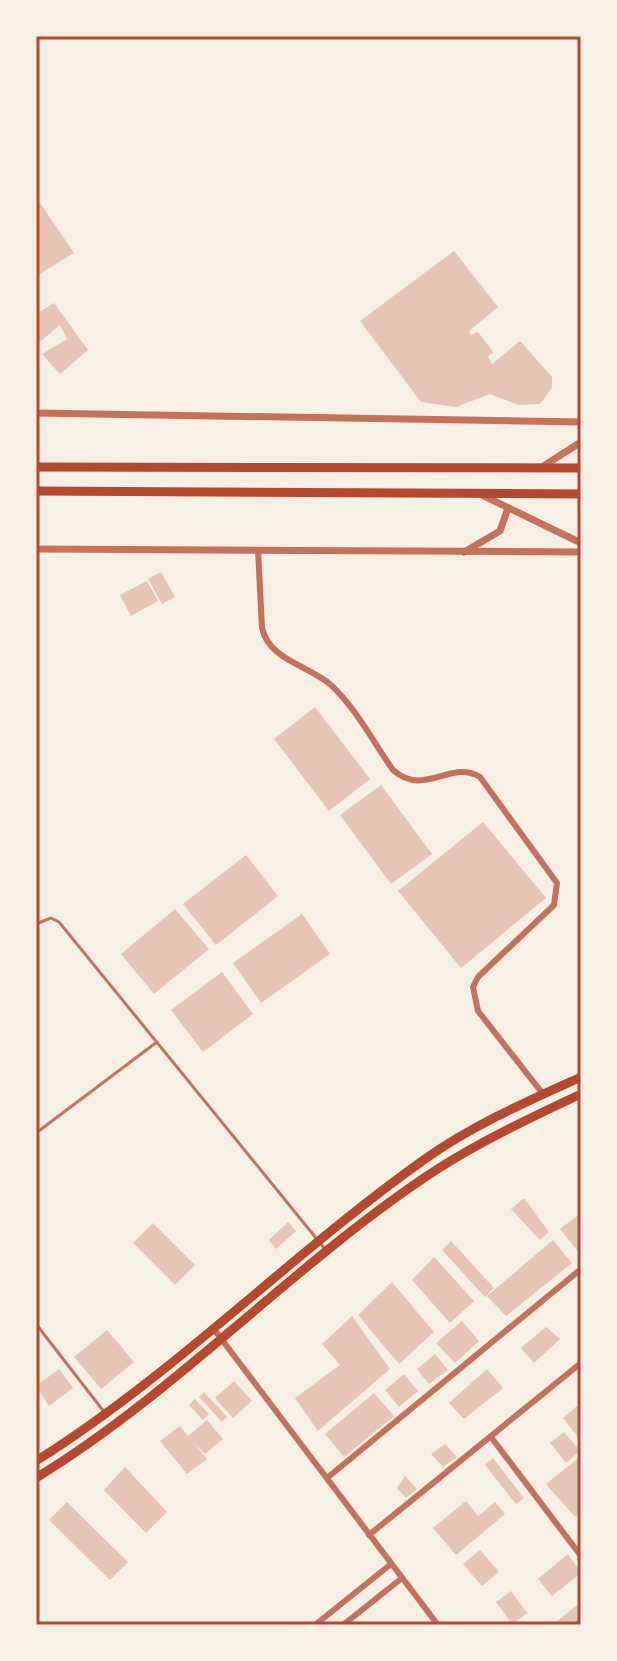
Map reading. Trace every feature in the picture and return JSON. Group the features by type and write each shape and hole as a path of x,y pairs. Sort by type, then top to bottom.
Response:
{"main road":[{"path":"36,467 581,468"},
{"path":"36,491 581,494"},
{"path":"36,1461 106,1414 318,1239 427,1158 543,1094 581,1077"},
{"path":"36,1478 115,1427 328,1252 433,1172 581,1094"}],"street":[{"path":"36,413 581,422"},
{"path":"540,468 581,442"},
{"path":"478,493 581,543"},
{"path":"463,552 500,531 508,508"},
{"path":"36,549 581,552"},
{"path":"258,550 264,639 274,650 333,687 393,770 406,781 418,782 460,772 480,777 557,883 554,905 478,977 473,987 478,1011 543,1094"},
{"path":"327,1478 581,1269"},
{"path":"212,1327 438,1625"},
{"path":"369,1535 581,1363"},
{"path":"491,1437 581,1556"},
{"path":"315,1625 391,1564"},
{"path":"343,1625 402,1578"}],"lane":[{"path":"36,924 51,918 59,922 328,1252"},
{"path":"36,1133 157,1042"},
{"path":"36,1324 106,1414"}],"building":[{"path":"36,197 74,253 36,276"},
{"path":"454,251 498,307 469,331 471,335 478,332 494,353 488,356 492,364 520,341 552,377 552,388 540,404 518,405 490,394 456,407 421,402 360,321"},
{"path":"54,303 88,350 60,374 42,354 67,339 60,325 36,345 36,314"},
{"path":"161,572 175,597 162,604 148,579"},
{"path":"147,581 158,601 131,616 120,595"},
{"path":"315,707 370,779 329,811 274,739"},
{"path":"381,785 432,854 391,884 340,815"},
{"path":"483,822 546,898 461,968 398,891"},
{"path":"246,855 278,896 216,945 183,904"},
{"path":"175,909 209,949 154,994 121,954"},
{"path":"302,914 330,954 261,1003 233,963"},
{"path":"222,972 253,1014 203,1052 171,1010"},
{"path":"524,1198 549,1232 540,1240 511,1209"},
{"path":"581,1213 581,1255 560,1229"},
{"path":"288,1222 296,1231 276,1249 269,1240"},
{"path":"153,1223 195,1265 175,1285 133,1243"},
{"path":"553,1240 572,1263 506,1316 487,1296"},
{"path":"451,1241 494,1288 485,1297 442,1250"},
{"path":"434,1257 474,1301 450,1323 412,1280"},
{"path":"392,1282 434,1332 399,1364 358,1315"},
{"path":"352,1316 390,1369 318,1431 295,1398 340,1365 322,1344"},
{"path":"462,1321 479,1341 455,1363 436,1343"},
{"path":"546,1327 560,1339 534,1363 521,1348"},
{"path":"107,1330 134,1362 101,1389 74,1357"},
{"path":"435,1354 448,1370 429,1384 417,1369"},
{"path":"59,1369 73,1388 49,1406 36,1386"},
{"path":"487,1369 503,1388 464,1419 449,1403"},
{"path":"404,1374 418,1391 399,1407 385,1390"},
{"path":"234,1381 252,1401 233,1418 215,1398"},
{"path":"204,1392 227,1417 222,1422 199,1397"},
{"path":"374,1393 394,1416 344,1457 325,1434"},
{"path":"195,1399 209,1414 203,1420 189,1405"},
{"path":"577,1406 581,1411 581,1441 563,1418"},
{"path":"207,1420 223,1439 205,1454 194,1443 207,1459 187,1474 160,1441 180,1426 188,1436"},
{"path":"564,1432 580,1451 566,1463 550,1443"},
{"path":"445,1444 457,1457 443,1467 431,1454"},
{"path":"581,1456 581,1512 575,1517 546,1484"},
{"path":"493,1458 524,1498 516,1504 485,1465"},
{"path":"125,1467 167,1512 146,1533 104,1490"},
{"path":"405,1476 417,1489 406,1498 397,1488"},
{"path":"466,1501 478,1516 495,1502 505,1514 456,1555 433,1528"},
{"path":"67,1502 128,1562 110,1580 49,1520"},
{"path":"480,1550 499,1572 482,1586 463,1564"},
{"path":"568,1554 581,1573 552,1596 538,1579"},
{"path":"511,1591 527,1613 512,1624 496,1602"},
{"path":"581,1602 581,1625 552,1625"}]}
